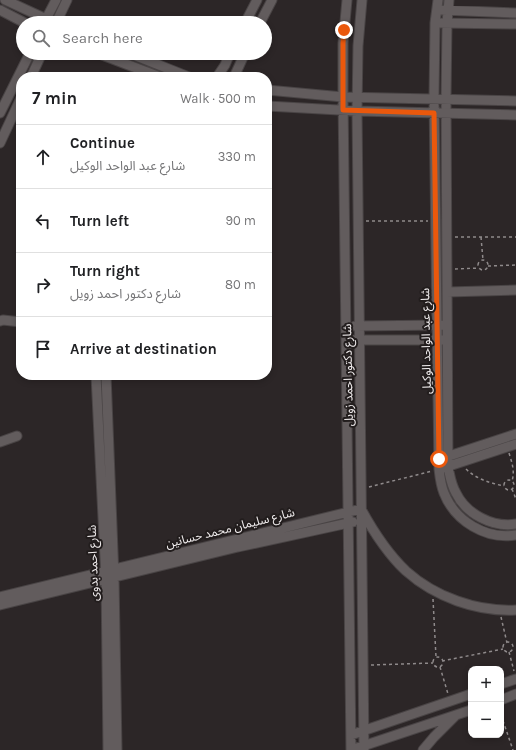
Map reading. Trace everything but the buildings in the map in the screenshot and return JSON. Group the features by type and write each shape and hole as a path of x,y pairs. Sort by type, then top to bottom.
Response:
{"street":[{"path":"5,0 35,16"},
{"path":"48,16 56,0"},
{"path":"59,16 67,0"},
{"path":"249,16 257,0"},
{"path":"264,16 272,0"},
{"name":"شارع دكتور احمد زويل","path":"347,0 343,43 343,110 351,750"},
{"name":"شارع دكتور احمد زويل","path":"362,0 358,46 357,111 364,748"},
{"name":"شارع عبد الواحد الوكيل","path":"438,0 435,23 434,113 438,340 444,458"},
{"name":"شارع عبد الواحد الوكيل","path":"449,0 446,23 447,340 444,468 441,483 444,494 455,512 471,526 491,534 502,536 516,535"},
{"path":"0,10 16,18"},
{"path":"436,10 516,13"},
{"path":"435,23 516,24"},
{"path":"20,72 26,60"},
{"path":"32,72 38,60"},
{"path":"115,60 147,72"},
{"path":"146,60 176,72"},
{"path":"220,72 227,60"},
{"path":"236,72 242,60"},
{"path":"0,113 16,81"},
{"path":"272,90 357,97 516,101"},
{"path":"272,106 357,111 516,115"},
{"path":"0,143 16,109"},
{"path":"447,292 516,290"},
{"path":"0,321 16,321"},
{"path":"346,326 447,325"},
{"path":"346,340 447,340"},
{"name":"شارع احمد بدوى","path":"96,380 110,574 108,750"},
{"name":"شارع احمد بدوى","path":"106,380 110,574 117,750"},
{"path":"444,458 516,434"},
{"path":"0,442 17,436"},
{"path":"444,468 512,446"},
{"name":"شارع عبد الواحد الوكيل","path":"444,468 456,495 474,514 498,524 516,524"},
{"path":"361,509 374,531 393,557 406,571 422,583 456,601 499,610 516,610"},
{"name":"شارع سليمان محمد حسانين","path":"110,574 361,509"},
{"name":"شارع سليمان محمد حسانين","path":"110,574 361,520"},
{"path":"0,597 110,574"},
{"path":"0,605 110,574"},
{"path":"504,682 515,675"},
{"path":"504,699 516,694"},
{"path":"351,735 468,695"},
{"path":"351,750 364,748 468,711"},
{"path":"423,750 457,714"}],"path":[{"path":"358,221 436,220"},
{"path":"447,236 516,237"},
{"path":"481,237 483,260 486,261 488,266"},
{"path":"479,268 479,263 483,260"},
{"path":"447,270 479,268 485,270 488,266 516,265"},
{"path":"512,446 514,468 512,481 514,485 512,489 516,499"},
{"path":"461,462 468,470 481,479 504,486 508,490 512,489"},
{"path":"361,489 444,468"},
{"path":"504,486 506,480 508,479 512,481"},
{"path":"433,590 436,658 433,660 433,663"},
{"path":"499,610 507,642 513,647 516,647"},
{"path":"503,649 507,642"},
{"path":"508,652 512,651 513,647"},
{"path":"436,658 440,658 442,661 503,649 505,652 508,652 515,675"},
{"path":"442,661 440,667 450,701"},
{"path":"364,666 433,663 435,666 440,667"},
{"path":"504,724 513,750"}],"route":[{"path":"344,30 343,110 434,113 439,459"}]}
